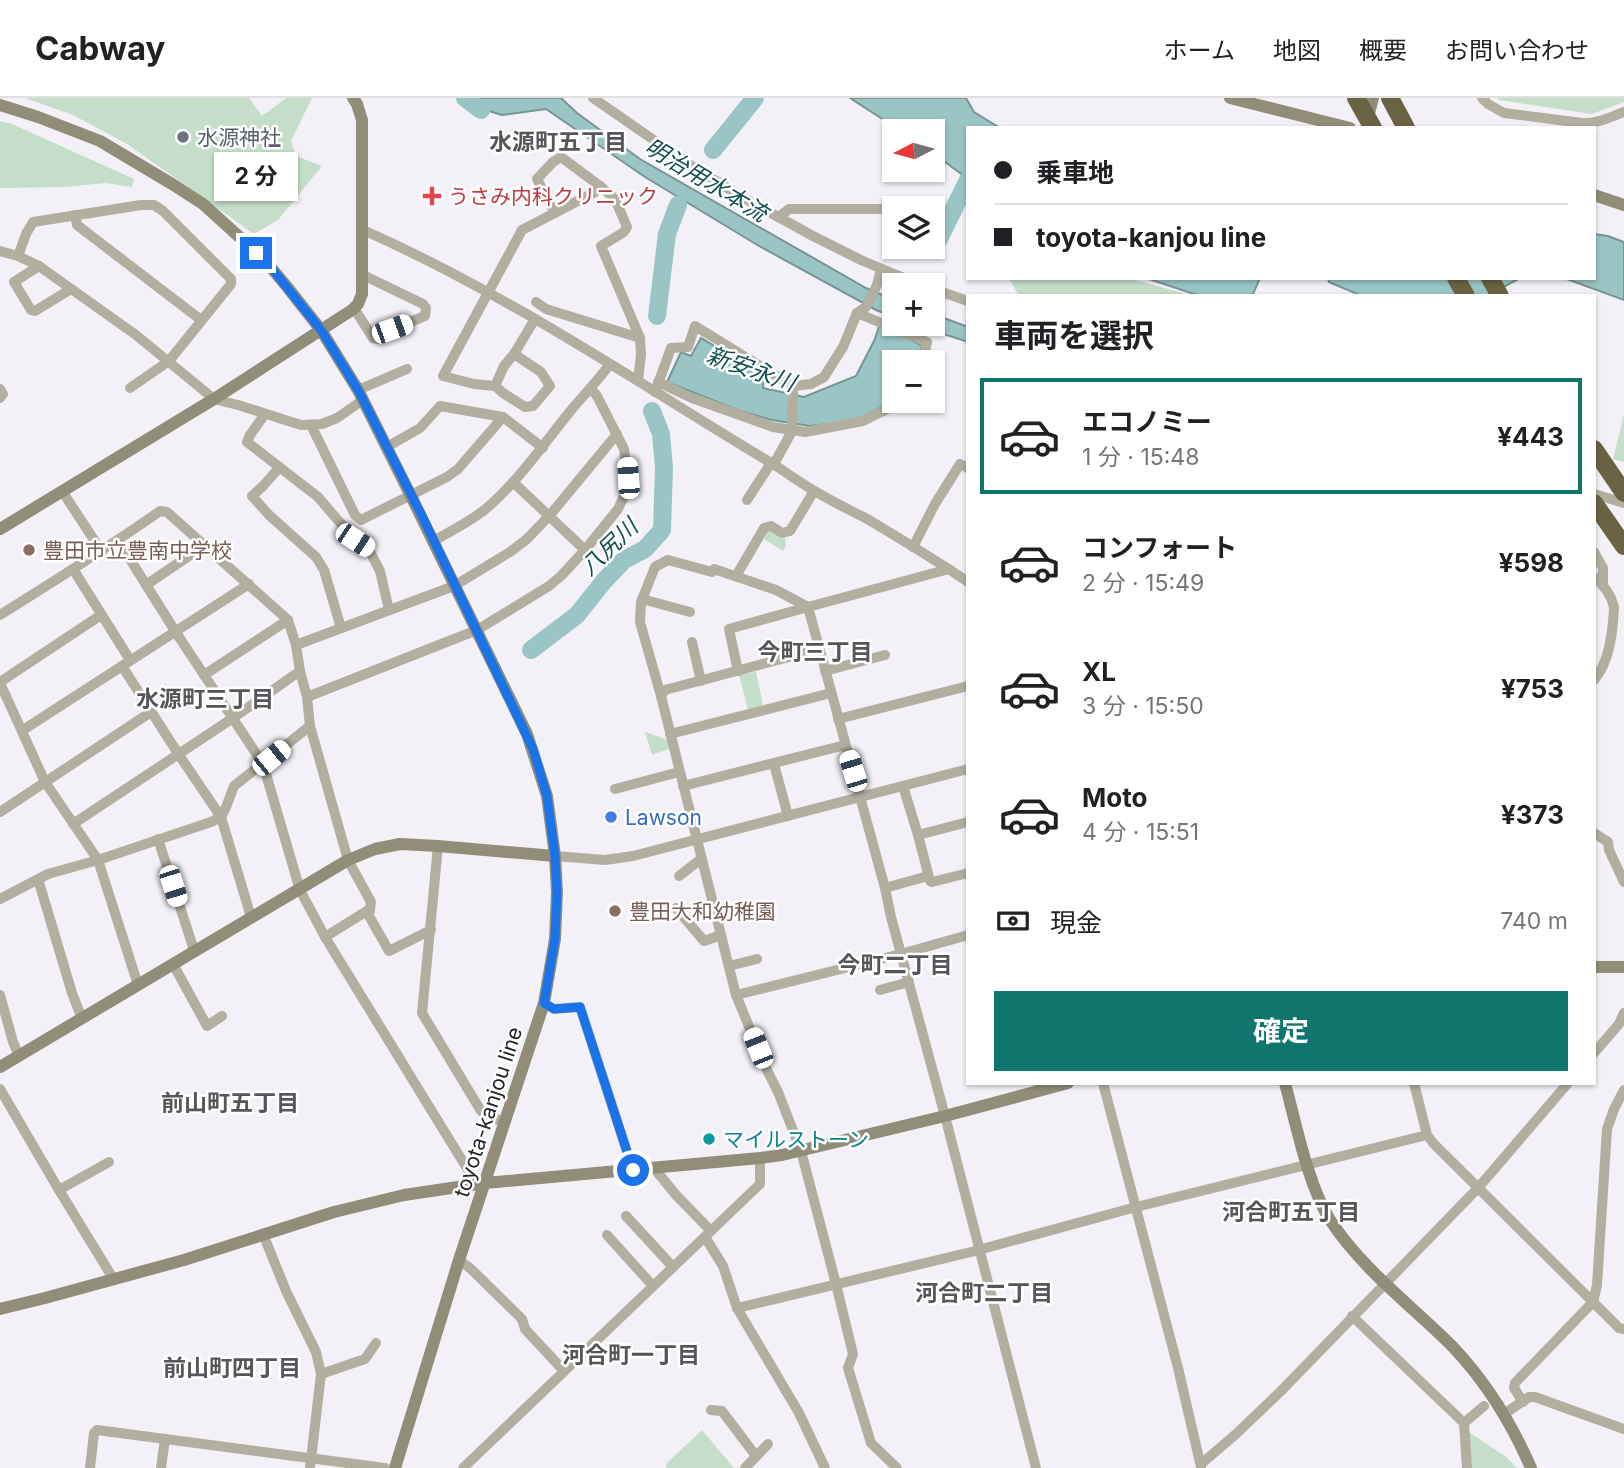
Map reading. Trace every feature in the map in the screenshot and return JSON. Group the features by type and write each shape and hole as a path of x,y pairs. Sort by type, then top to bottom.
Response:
{"highway":[{"path":"1356,98 1372,126"},
{"path":"1390,98 1405,126"},
{"path":"1596,452 1624,493"},
{"path":"1596,506 1624,546"}],"street":[{"path":"0,529 214,399 354,308 362,294 363,230 362,120 353,98"},
{"path":"593,98 742,197 813,236 891,273"},
{"path":"1230,98 1342,126"},
{"path":"1366,126 1373,98"},
{"path":"1482,98 1504,113 1590,124 1624,112"},
{"name":"toyota-kanjou line","path":"0,105 100,141 203,204 273,270 321,330 360,395 434,541 533,749 547,796 557,892 555,939 544,1003 459,1260 395,1468"},
{"path":"555,213 537,179 561,157 615,199 627,227 624,232 601,246 640,338 638,380"},
{"path":"514,354 541,372 550,386 533,406 525,407 495,386 443,376 522,230 595,192 600,186"},
{"path":"1596,196 1624,205"},
{"path":"18,256 33,222 154,205 231,279 231,284 169,361 130,388"},
{"path":"779,217 789,209 882,209"},
{"path":"75,215 77,225 201,320"},
{"path":"363,230 427,259 489,292 638,380 657,387 792,431 805,432 863,421 882,412"},
{"path":"0,251 39,266 169,361 214,399 301,425 322,424 337,418 360,395 407,369"},
{"path":"39,266 14,282 31,310 35,311 71,289"},
{"path":"657,387 671,348 688,348 695,326 793,386 811,384 824,377 843,347 877,285 881,269"},
{"path":"354,308 373,338 377,339 387,331 425,316 426,308 423,304 363,275"},
{"path":"945,293 966,300"},
{"path":"536,302 546,309 640,338"},
{"path":"861,310 927,342 925,350"},
{"path":"495,386 504,366 535,319"},
{"path":"434,541 487,508 513,482 610,364"},
{"path":"747,500 792,431 793,386"},
{"path":"657,387 814,491 871,521 966,581"},
{"path":"0,389 3,394 0,398"},
{"path":"307,698 477,630 549,586 585,550 618,509 628,478 624,449 597,396 591,390"},
{"path":"387,447 420,428 440,405 503,417 542,448"},
{"path":"265,414 247,442 318,497 355,540 368,548 380,571 389,610"},
{"path":"311,425 355,515 361,520 435,484 458,469 503,417"},
{"path":"296,645 454,586 510,552 550,515 617,434"},
{"path":"913,547 960,464 966,467"},
{"path":"279,468 252,496 269,516 316,557 330,586 341,628"},
{"path":"513,482 585,550"},
{"path":"62,491 102,552"},
{"path":"736,576 764,528 771,526 782,533 790,531 814,491"},
{"path":"1596,495 1624,503"},
{"path":"0,615 102,552 160,511 167,512 288,620 296,645 310,726 348,860 371,902 369,916 389,951 431,930"},
{"path":"118,540 174,631 263,764 300,890 325,937 468,1170"},
{"path":"146,585 205,545"},
{"path":"1596,556 1603,568 1598,580 1613,603 1619,607 1607,656 1596,678"},
{"path":"897,1468 871,1443 848,1368 853,1354 801,1151 736,995 640,622 642,598 655,567 668,560 736,576 776,590 807,607 861,797 1036,1468"},
{"path":"73,569 101,615 151,712 221,817 251,917"},
{"path":"738,671 729,629 949,569"},
{"path":"23,730 249,584"},
{"path":"642,598 690,612"},
{"path":"101,615 0,682 45,782 98,860 138,985"},
{"path":"204,675 288,620"},
{"path":"692,642 701,681"},
{"path":"661,696 665,690 819,649"},
{"path":"825,671 885,655"},
{"path":"73,824 300,671"},
{"path":"838,719 966,687"},
{"path":"670,734 831,693"},
{"path":"0,811 151,712"},
{"path":"0,899 48,874 98,860 221,817 234,786 310,726"},
{"path":"683,786 845,746"},
{"path":"775,764 788,816"},
{"path":"0,1067 348,860 375,849 400,845 438,846 605,860 697,841 966,770"},
{"path":"615,789 680,772"},
{"path":"903,786 932,882 966,874"},
{"path":"919,835 966,823"},
{"path":"1596,834 1608,842 1624,882"},
{"path":"158,839 194,950"},
{"path":"438,846 422,1013 481,1111 504,1124"},
{"path":"679,876 701,859"},
{"path":"885,888 928,876"},
{"path":"38,879 82,1019"},
{"path":"676,908 704,941 721,935"},
{"path":"325,937 370,909"},
{"path":"736,995 966,936"},
{"path":"729,966 757,959"},
{"path":"173,964 207,1026 222,1016"},
{"path":"1596,967 1624,967"},
{"path":"880,990 909,982"},
{"path":"0,996 19,1056"},
{"path":"544,1003 554,1009 580,1007 633,1170"},
{"path":"1596,1051 1619,1024 1624,1013"},
{"path":"0,1309 114,1280 368,1203 404,1195 485,1182 760,1158 801,1151 1061,1085"},
{"path":"1104,1085 1201,1466 1281,1391 1478,1188 1566,1085"},
{"path":"1286,1085 1307,1165 1328,1217 1364,1265 1455,1350 1475,1373 1520,1441 1531,1468"},
{"path":"1414,1085 1427,1135 1434,1144 1619,1328 1624,1329"},
{"path":"0,1089 114,1280"},
{"path":"1522,1402 1514,1388 1515,1382 1593,1302 1597,1285 1607,1129 1624,1090"},
{"path":"737,1308 978,1250 1427,1135"},
{"path":"463,1468 760,1184 760,1158"},
{"path":"59,1190 109,1162"},
{"path":"654,1168 708,1234 723,1266 737,1308 799,1413 825,1468"},
{"path":"626,1216 673,1267"},
{"path":"263,1234 316,1352 321,1374 310,1463"},
{"path":"607,1235 653,1286"},
{"path":"459,1260 522,1319 525,1329 564,1371"},
{"path":"1352,1316 1464,1423 1467,1468"},
{"path":"321,1374 365,1359 376,1343"},
{"path":"1504,1414 1529,1397 1535,1397 1624,1429"},
{"path":"1464,1423 1484,1406"},
{"path":"712,1410 722,1411 756,1456"},
{"path":"90,1468 94,1433 97,1430 310,1463 385,1468"},
{"path":"161,1468 165,1439"},
{"path":"745,1468 768,1444"}],"green space":[{"path":"25,98 249,98 262,116 286,98 312,98 291,141 296,156 322,166 278,220 254,234 127,144 73,115"},
{"path":"1497,98 1624,98 1624,102 1592,114"},
{"path":"0,121 134,179 132,187 106,183 0,188"},
{"path":"1010,280 1135,280 1186,294 1018,294"},
{"path":"1624,414 1624,462 1613,459"},
{"path":"771,532 780,538 785,537 786,546 783,551 764,539 767,533"},
{"path":"756,672 763,705 748,709 739,675"},
{"path":"645,732 668,740 671,748 652,755"},
{"path":"702,1430 734,1468 666,1468 667,1463"},
{"path":"1469,1432 1506,1457 1517,1468 1472,1468"}],"water":[{"name":"明治用水本流","path":"472,98 561,98 640,159 882,295 882,312 759,246 645,177 546,109 502,115 489,111"},
{"path":"850,98 966,98 974,112 997,126 966,126 966,178 945,162 945,119 882,119"},
{"path":"1596,234 1624,242 1624,300 1569,280 1596,280"},
{"path":"1152,280 1259,280 1253,294 1194,294"},
{"path":"1516,280 1491,294 1357,294 1329,282"},
{"path":"945,318 966,326 966,341 945,335"},
{"path":"879,326 882,327 882,336 904,336 922,346 920,350 882,350 882,407 855,421 810,426 772,420 740,411 667,382 681,352 691,356 701,338 764,376 763,388 804,397 856,376"}],"waterway":[{"path":"465,98 481,110"},
{"name":"八尻川","path":"713,150 755,98"},
{"name":"新安永川","path":"945,227 966,184"},
{"name":"八尻川","path":"657,316 667,234 678,205"},
{"name":"八尻川","path":"531,650 577,615 624,560 645,549 662,530 664,468 661,434 652,411"}],"place":[{"name":"水源神社","path":"183,137"},
{"name":"うさみ内科クリニック","path":"432,196"},
{"name":"豊田市立豊南中学校","path":"29,550"},
{"name":"Lawson","path":"611,817"},
{"name":"豊田大和幼稚園","path":"615,911"},
{"name":"マイルストーン","path":"709,1139"}],"district":[{"name":"水源町五丁目","path":"558,142"},
{"name":"今町三丁目","path":"815,652"},
{"name":"水源町三丁目","path":"205,699"},
{"name":"今町二丁目","path":"895,965"},
{"name":"前山町五丁目","path":"230,1103"},
{"name":"河合町五丁目","path":"1291,1212"},
{"name":"河合町二丁目","path":"984,1293"},
{"name":"河合町一丁目","path":"631,1355"},
{"name":"前山町四丁目","path":"232,1368"}],"route":[{"path":"256,253 321,330 358,390 527,734 547,796 555,856 555,939 544,1003 554,1009 580,1007 633,1170"}]}
